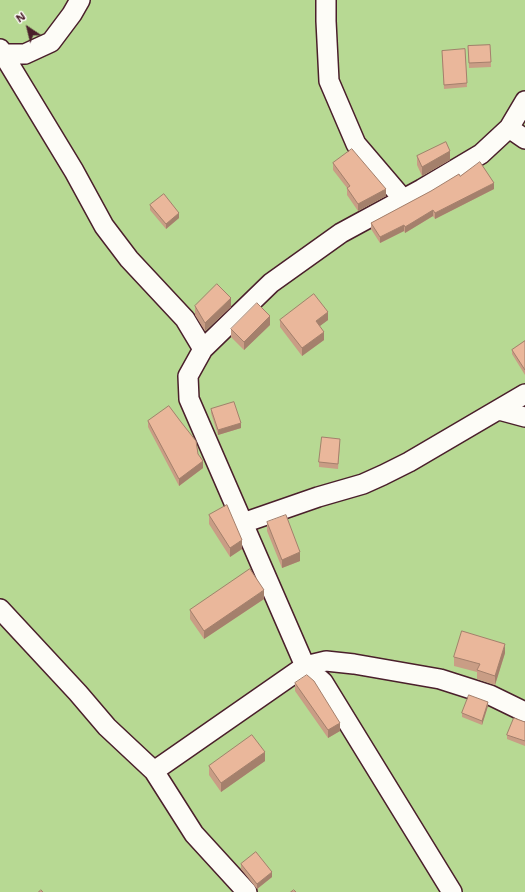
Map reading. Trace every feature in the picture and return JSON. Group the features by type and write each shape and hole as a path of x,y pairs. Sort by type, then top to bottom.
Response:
{"street":[{"path":"2,52 25,54 51,42 72,14 80,0"},
{"path":"326,0 329,81 356,144 403,199"},
{"path":"2,52 74,171 104,226 129,259 185,319 202,349"},
{"path":"452,892 323,682 305,666 189,399 188,376 202,349 271,282 341,233 481,154 509,128 525,101"},
{"path":"509,128 525,139"},
{"path":"243,523 370,481 409,462 525,394"},
{"path":"499,410 525,417"},
{"path":"0,609 78,693 107,727 154,771 194,834 247,892"},
{"path":"154,771 305,666 326,661 354,664 440,679 490,695 525,712"}],"green space":[{"path":"0,0 525,0 525,892 0,892"}],"building":[{"path":"490,45 491,62 469,63 468,46"},
{"path":"465,49 467,83 444,85 442,51"},
{"path":"446,142 450,151 422,167 417,156"},
{"path":"352,149 386,189 358,204 347,188 350,186 333,163"},
{"path":"480,162 494,183 435,213 433,210 405,227 404,225 380,237 371,223 431,191 459,174 460,176"},
{"path":"164,194 179,213 166,224 150,205"},
{"path":"217,284 231,298 205,323 195,306"},
{"path":"314,294 328,312 316,321 324,332 302,348 280,320"},
{"path":"257,303 270,316 244,342 231,329"},
{"path":"525,341 525,370 512,350"},
{"path":"234,402 241,423 218,430 211,409"},
{"path":"169,406 196,441 198,454 203,461 179,479 148,421"},
{"path":"322,437 340,439 338,464 319,462"},
{"path":"227,505 242,540 230,548 209,515"},
{"path":"286,515 300,552 282,560 267,522"},
{"path":"250,569 264,590 204,631 190,610"},
{"path":"462,631 505,644 495,676 477,670 480,664 454,657"},
{"path":"307,675 314,681 340,723 328,730 295,683"},
{"path":"469,695 488,702 482,721 462,713"},
{"path":"514,718 525,722 525,741 507,735"},
{"path":"252,735 265,752 221,783 209,766"},
{"path":"256,852 272,872 257,884 241,864"}]}
